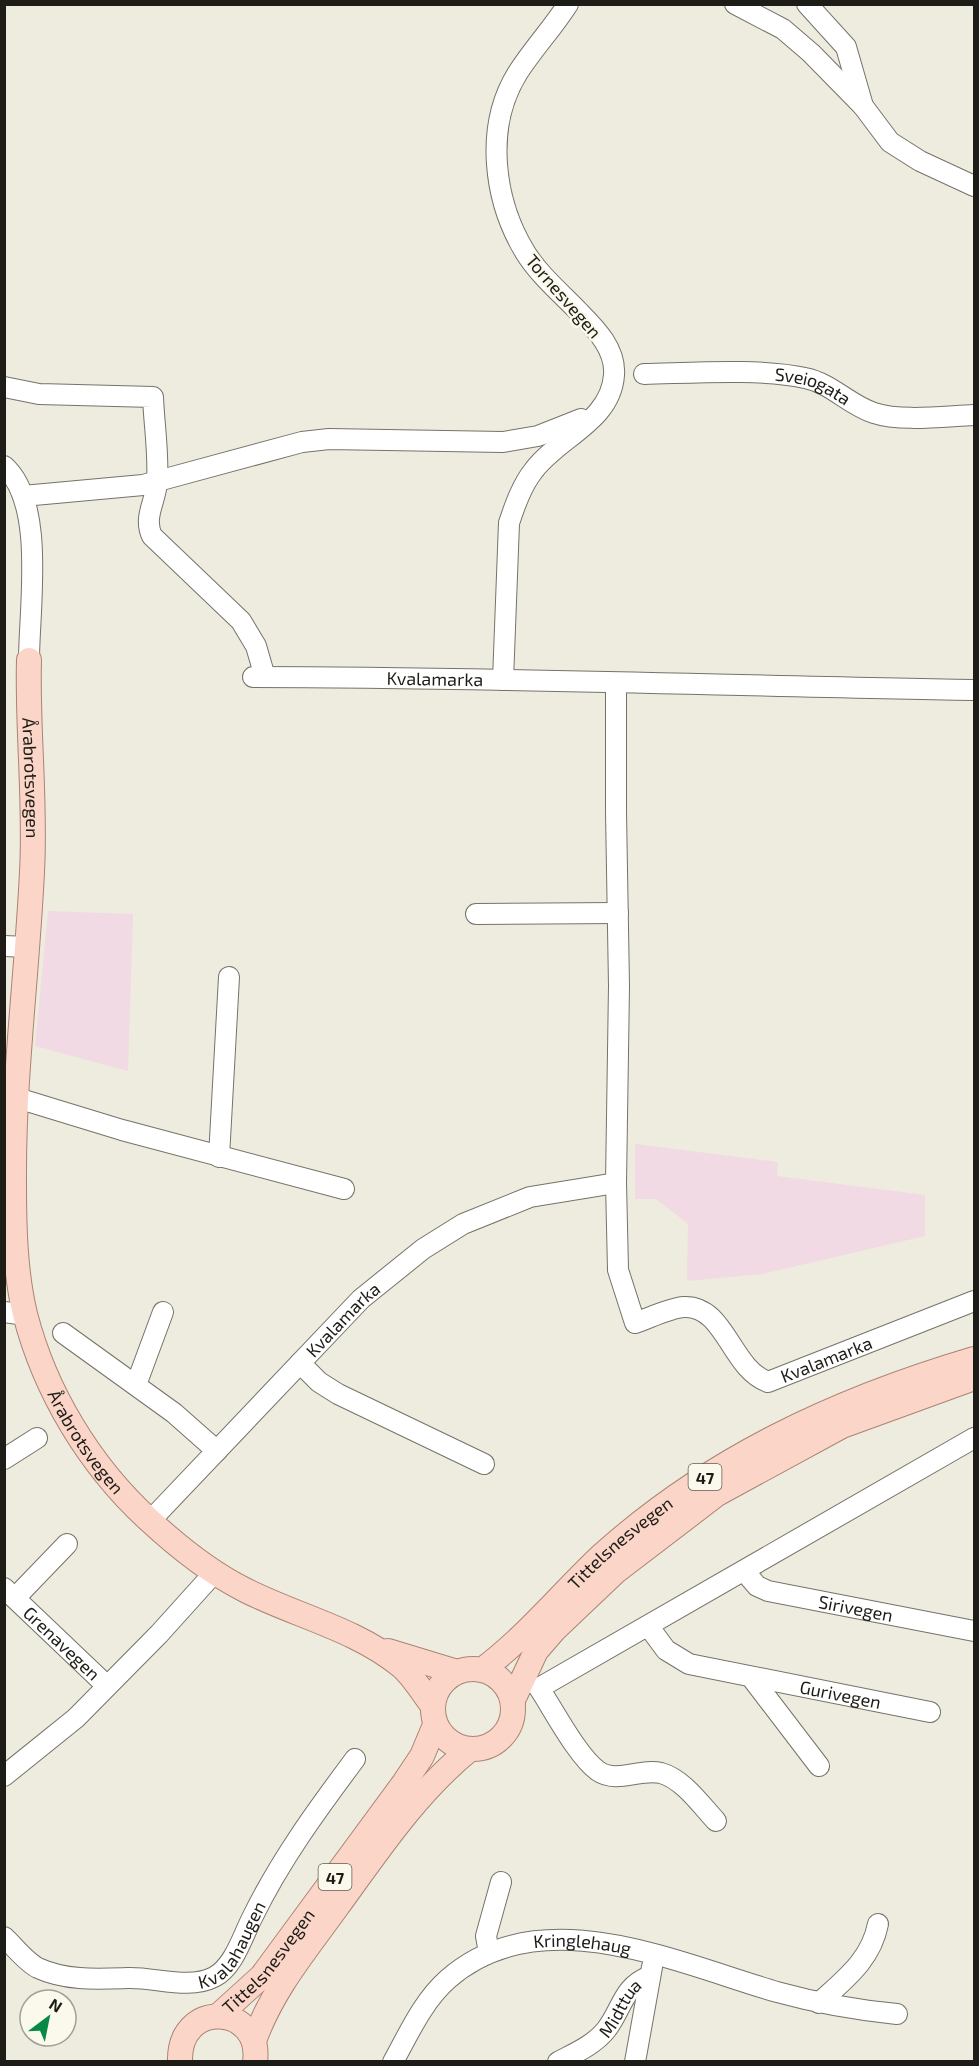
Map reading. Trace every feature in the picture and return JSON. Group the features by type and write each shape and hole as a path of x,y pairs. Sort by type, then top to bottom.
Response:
{"main road":[{"name":"Årabrotsvegen","path":"29,660 33,869 16,946 14,1223 18,1277 15,1313 39,1354 75,1430 121,1493 150,1521 214,1573 268,1601 371,1646 457,1672"},
{"name":"Tittelsnesvegen","path":"482,1670 524,1637 601,1557 705,1478 764,1442 833,1408 881,1388 975,1359"},
{"name":"Tittelsnesvegen","path":"513,1700 536,1651 555,1629 615,1572 717,1494 842,1426 975,1378"},
{"name":"Årabrotsvegen","path":"371,1646 404,1668 434,1715"},
{"path":"457,1672 482,1670 496,1676 507,1686 513,1700"},
{"name":"47","path":"434,1715 436,1692 445,1680 457,1672"},
{"name":"47","path":"469,1750 494,1745 504,1736 511,1725 514,1713 513,1700"},
{"name":"Tittelsnesvegen","path":"218,2016 262,1976 404,1783 422,1756 434,1715"},
{"path":"434,1715 449,1742 469,1750"},
{"name":"Tittelsnesvegen","path":"257,2055 265,2012 279,1987 420,1797 444,1771 469,1750"},
{"name":"47","path":"180,2061 180,2049 184,2036 192,2025 204,2018 218,2016 233,2019 246,2028 257,2055"}],"street":[{"name":"Tornesvegen","path":"503,680 507,552 512,515 532,471 552,450 595,415 611,390 614,374 607,345 595,328 526,254 513,230 498,179 497,145 500,115 507,95 516,75 568,4"},
{"path":"735,4 783,28 811,52 863,106 890,142 920,161 975,186"},
{"path":"807,4 846,47 863,106"},
{"name":"Sveiogata","path":"644,374 773,374 802,377 819,381 879,414 975,415"},
{"path":"4,387 39,394 153,397 157,482"},
{"path":"23,496 157,482 302,442 329,439 503,442 538,436 595,415"},
{"name":"Årabrotsvegen","path":"4,466 23,496 31,522 29,660"},
{"name":"Kvalamarka","path":"157,482 148,517 152,536 242,621 256,646 259,678 503,680 975,690"},
{"name":"Kvalamarka","path":"616,684 618,1270 635,1323 682,1307 698,1308 710,1315 755,1378 768,1382 975,1301"},
{"path":"476,914 618,913"},
{"path":"219,1157 229,977"},
{"path":"14,1097 219,1157 344,1189"},
{"name":"Kvalamarka","path":"150,1521 361,1299 392,1272 463,1224 530,1197 616,1183"},
{"path":"136,1385 163,1312"},
{"path":"63,1333 136,1385 217,1451"},
{"name":"Kvalamarka","path":"300,1364 319,1382 338,1394 484,1464"},
{"path":"4,1459 37,1438"},
{"path":"716,1821 678,1782 669,1776 650,1772 608,1776 598,1771 569,1734 539,1688 745,1572 975,1438"},
{"name":"Grenavegen","path":"67,1544 10,1593 107,1686"},
{"name":"Sirivegen","path":"745,1572 757,1587 768,1591 975,1631"},
{"path":"4,1776 76,1718 214,1573"},
{"name":"Gurivegen","path":"649,1627 666,1650 689,1664 930,1712"},
{"name":"Gurivegen","path":"751,1677 819,1766"},
{"name":"Kvalahaugen","path":"4,1937 36,1967 65,1976 98,1979 140,1977 187,1982 204,1981 216,1976 233,1955 288,1852 355,1760"},
{"path":"489,1953 486,1936 501,1882"},
{"path":"819,2004 863,1961 872,1948 878,1924"},
{"name":"Kringlehaug","path":"393,2061 433,1994 460,1969 506,1946 545,1940 610,1944 654,1954 819,2004 897,2014"},
{"name":"Midttua","path":"634,2061 654,1954"},
{"name":"Midttua","path":"558,2061 596,2040 606,2031 627,1992 636,1982 650,1976"}],"shaded area":[{"path":"48,911 133,914 128,1071 35,1046"},
{"path":"635,1144 778,1162 777,1176 925,1195 925,1236 762,1274 687,1281 688,1224 656,1199 635,1199"}]}
